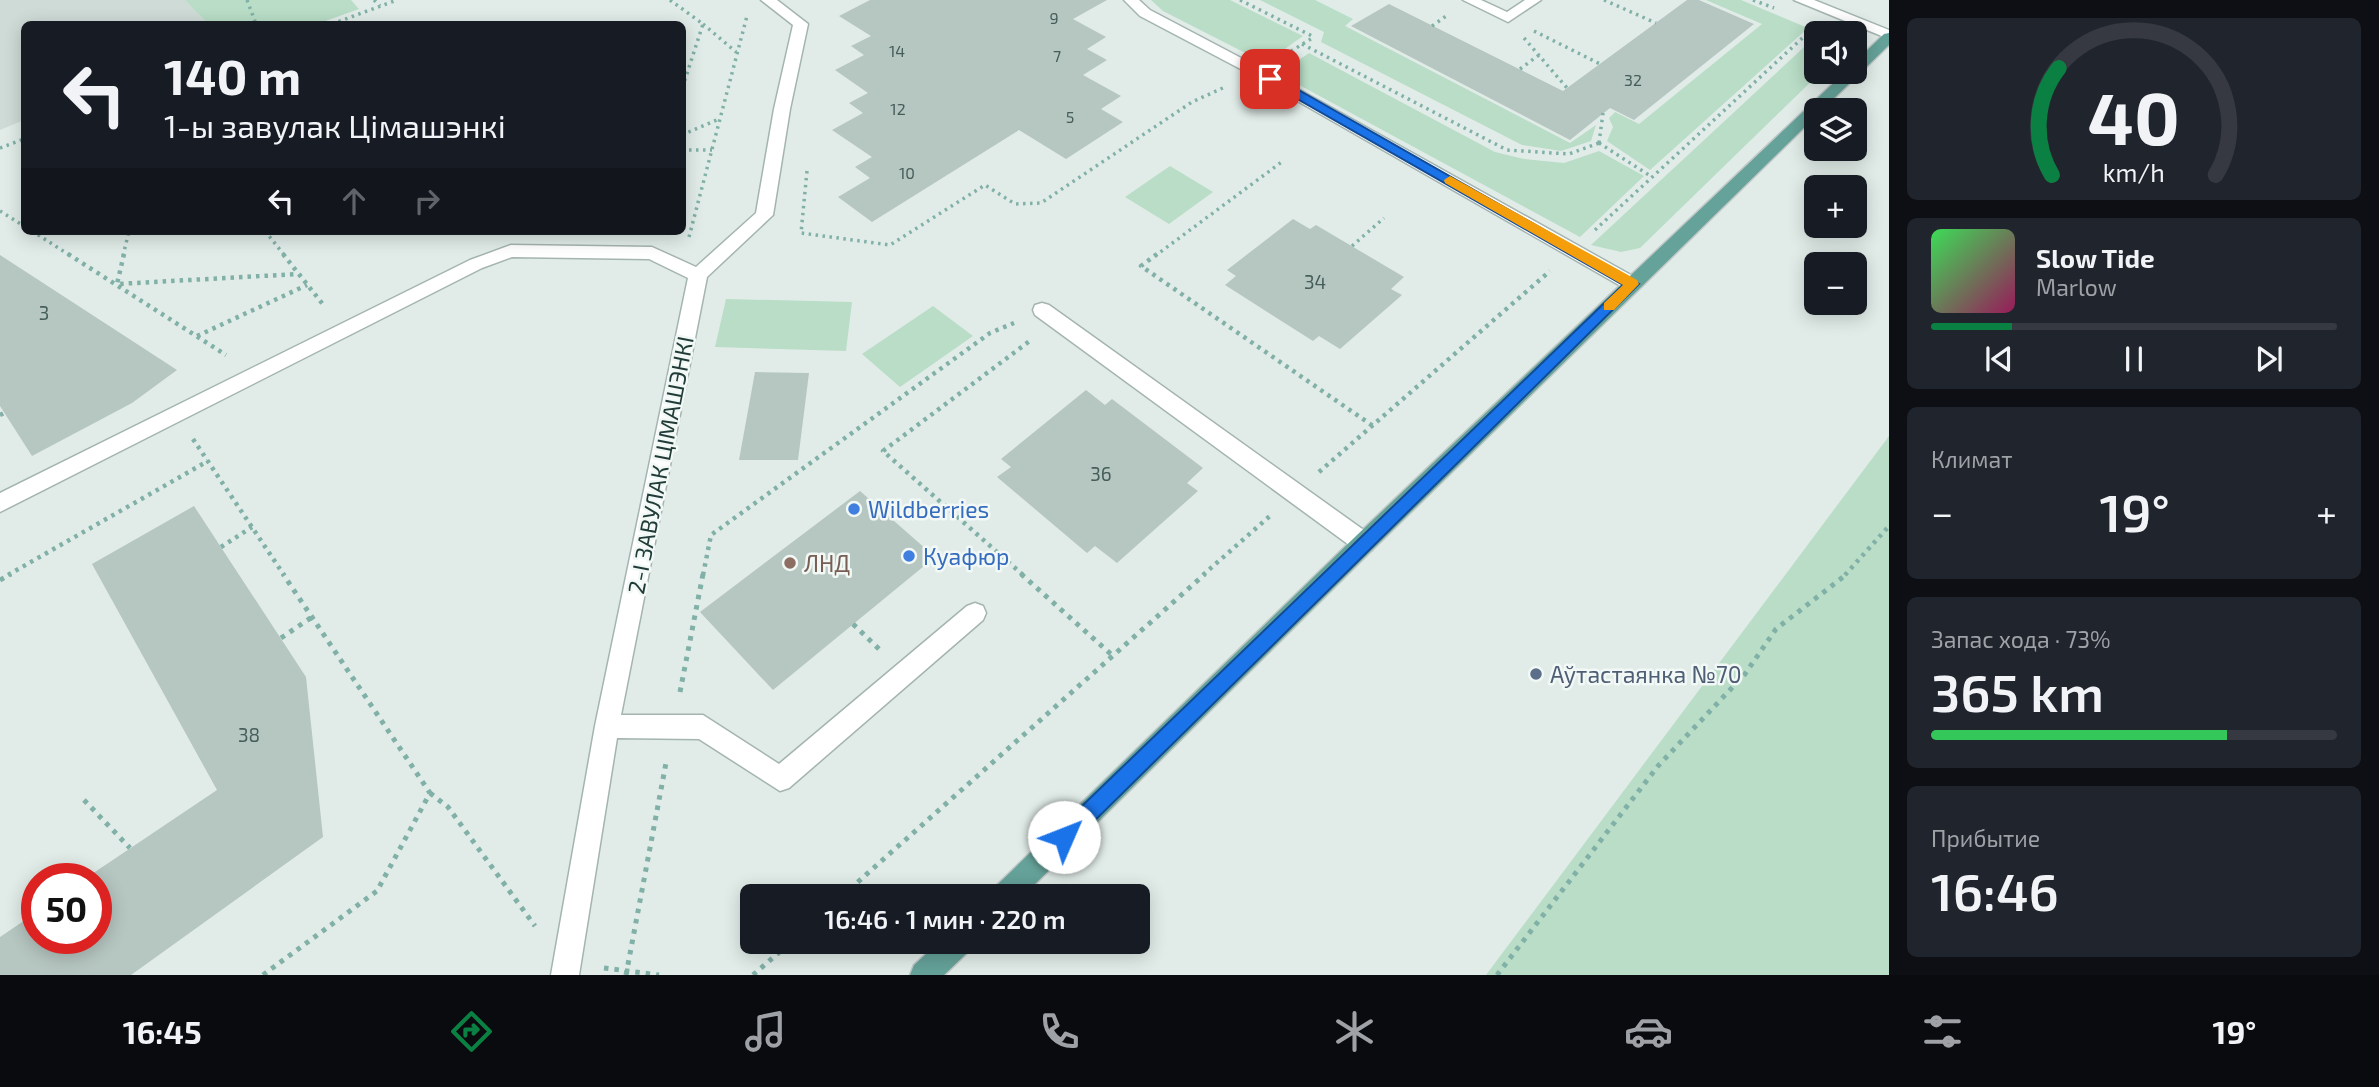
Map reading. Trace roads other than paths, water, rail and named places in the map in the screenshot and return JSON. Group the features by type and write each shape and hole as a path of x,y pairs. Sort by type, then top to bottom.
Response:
{"main road":[{"path":"1867,58 1889,36"},
{"path":"1016,884 1364,543 1840,84"},
{"path":"924,975 946,954"}],"street":[{"path":"1131,0 1146,13 1257,72 1632,284"},
{"path":"1470,0 1508,18 1534,0"},
{"path":"1801,0 1889,36"},
{"path":"0,503 475,264 511,251 652,253 698,275 764,215 782,109 801,24 760,5"},
{"name":"2-І ЗАВУЛАК ЦІМАШЭНКІ","path":"566,971 607,726 698,275"},
{"path":"1049,316 1364,543"},
{"path":"607,726 703,727 780,779 975,613"}],"place":[{"name":"Wildberries","path":"854,509"},
{"name":"Куафюр","path":"909,556"},
{"name":"ЛНД","path":"790,563"},
{"name":"Аўтастаянка №70","path":"1536,674"}]}
